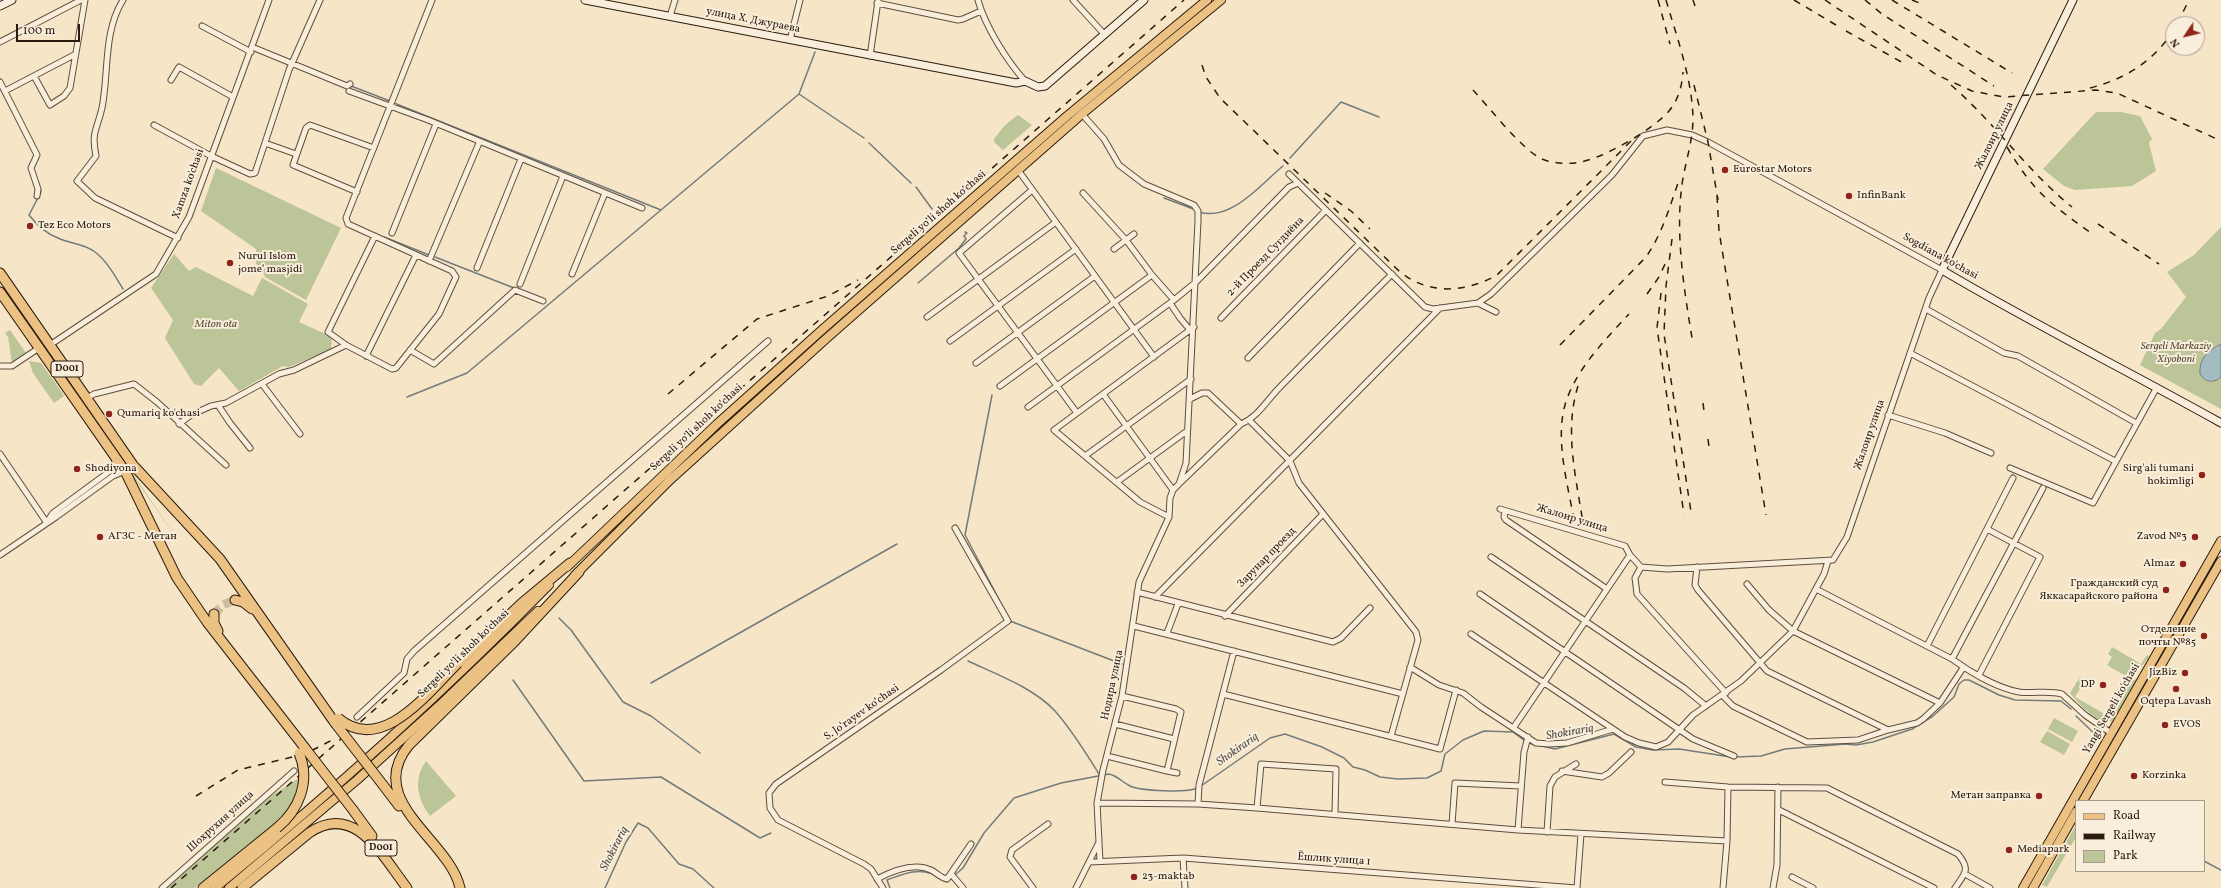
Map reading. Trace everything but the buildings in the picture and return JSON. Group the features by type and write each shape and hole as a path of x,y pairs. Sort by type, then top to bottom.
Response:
{"highway":[{"name":"D001","path":"0,273 133,464 167,503 213,550 283,651 336,720"},
{"name":"D001","path":"0,292 125,471 177,578 207,622 228,648 302,750 352,810 407,888"},
{"path":"22,324 25,318 31,318"},
{"path":"336,720 361,729 374,729 390,725 404,716 522,603 570,563"},
{"path":"468,888 404,806 398,795 396,776 400,758 409,745 515,641 579,572"},
{"path":"235,600 246,604 260,617"},
{"path":"214,614 214,625 228,648"},
{"path":"336,720 412,823 441,855 454,874 460,888"},
{"path":"203,888 277,828 294,810 301,795 304,772 302,750"},
{"path":"242,888 309,833 322,825 334,823 350,825 364,834 407,888"}],"main road":[{"name":"Sergeli yo‘li shoh ko‘chasi","path":"215,888 352,774 428,704 570,563 712,429 823,329 1067,116 1207,0"},
{"name":"Sergeli yo‘li shoh ko‘chasi","path":"229,888 404,738 579,572 722,431 1082,114 1221,0"},
{"name":"Yangi Sergeli ko'chasi","path":"2023,888 2221,541"},
{"name":"Yangi Sergeli ko'chasi","path":"2084,800 2221,560"},
{"path":"2198,581 2206,586"},
{"path":"2154,657 2163,662"},
{"path":"2092,767 2100,771"},
{"path":"2033,888 2075,814"}],"street":[{"path":"0,6 12,0"},
{"path":"0,42 81,0"},
{"path":"34,76 50,106 64,96 70,88 74,55 85,0"},
{"path":"123,0 117,13 107,56 102,108 93,143 96,156 77,181 95,198 178,238"},
{"name":"Xamza ko'chasi","path":"50,345 147,282 156,274 178,238 196,202 211,156 269,0"},
{"path":"154,125 211,156 253,174 255,173 289,70 314,10 320,0"},
{"path":"375,236 328,329 329,333 346,345 392,369 396,368 439,314 456,279 452,271 346,222 432,0"},
{"name":"улица Х. Джураева","path":"585,0 870,56 1016,83 1026,82 1034,87 1045,86 1144,0"},
{"path":"670,16 675,0"},
{"path":"790,40 800,0"},
{"path":"978,0 981,11 1002,52 1026,82"},
{"path":"1074,0 1105,35"},
{"name":"Жалоир улица","path":"1828,561 1833,560 1847,537 1910,353 1942,270 2073,0"},
{"path":"870,56 878,1 958,20 981,11"},
{"path":"202,26 251,49 293,63 347,86 350,84"},
{"path":"5,91 74,55"},
{"path":"171,80 179,67 233,97"},
{"path":"0,82 37,155 31,168 38,189 36,196"},
{"path":"349,91 436,124 479,143 642,208"},
{"path":"1082,114 1104,139 1119,165 1144,184 1194,205 1197,211 1196,282 1192,329 1191,379 1186,463 1179,484"},
{"path":"392,233 436,124"},
{"path":"357,192 295,166 293,162 306,128 310,125 374,148"},
{"name":"Sogdiana ko'chasi","path":"1478,303 1491,294 1612,175 1643,136 1667,130 1692,135 1942,270 2010,310 2157,387 2221,423"},
{"path":"265,143 296,154"},
{"path":"429,261 479,143"},
{"path":"477,268 521,159"},
{"path":"1018,170 1154,356"},
{"path":"1289,174 1425,307 1429,309 1478,303 1496,312"},
{"path":"520,284 564,176"},
{"path":"1028,407 1196,282 1289,187 1298,183"},
{"path":"1032,190 959,254 1077,413"},
{"path":"572,274 606,193"},
{"path":"1083,193 1126,240 1172,301 1180,318 1192,329"},
{"name":"2-й Проезд Сугдиёна","path":"1220,318 1326,210"},
{"path":"927,317 1056,222"},
{"path":"1114,249 1134,234"},
{"path":"1248,358 1360,243"},
{"path":"950,341 1076,249"},
{"path":"366,356 416,255"},
{"path":"1103,394 1173,490 1241,424 1249,420 1392,274"},
{"path":"1000,386 1152,275"},
{"path":"976,363 1095,276"},
{"path":"410,350 434,364 515,290 543,301"},
{"path":"1155,597 1440,308"},
{"path":"1926,309 2004,353 2018,356 2136,423"},
{"path":"1169,517 1140,502 1054,430 1192,329"},
{"path":"357,716 398,679 404,672 406,659 414,650 768,341"},
{"path":"179,424 191,415 211,406 218,405 346,345"},
{"path":"0,366 12,366 39,348"},
{"path":"1910,353 2115,461"},
{"path":"1086,456 1191,379"},
{"path":"87,398 94,394 134,384 226,465"},
{"path":"262,384 300,434"},
{"path":"2010,468 2093,503 2157,387"},
{"path":"1190,399 1202,393 1208,393 1241,424"},
{"path":"218,405 250,448"},
{"path":"1888,415 1945,433 1991,453"},
{"path":"1249,420 1290,461 1299,483 1416,632 1418,640 1391,736"},
{"path":"1117,482 1187,431"},
{"path":"0,454 46,523"},
{"path":"46,523 53,513 113,469 116,461 115,456"},
{"path":"0,555 112,476 125,471"},
{"path":"1927,646 2013,478"},
{"path":"1952,659 2043,488"},
{"name":"Нодира улица","path":"1100,861 1098,803 1103,772 1122,696 1134,626 1137,592 1139,582 1169,517 1173,490"},
{"name":"Жалоир улица","path":"1607,589 1506,520 1502,510 1625,546 1630,555 1641,568"},
{"name":"Зарунар проезд","path":"1226,616 1323,514"},
{"name":"S. Joʻrayev koʻchasi","path":"883,888 878,879 864,864 778,820 770,808 769,793 776,784 941,670 1008,621 955,528"},
{"path":"1979,675 2040,557 1987,529"},
{"path":"1514,727 1630,555"},
{"path":"1491,557 1684,688 1706,706"},
{"path":"1471,634 1613,729 1639,743 1656,747 1668,742 1693,715 1724,694 1760,663 1793,631 1824,574 1828,561 1667,569 1641,568 1635,578 1637,594 1724,694 1732,706 1807,742 1858,740 1888,730 1917,723 1940,703 1964,668"},
{"path":"1697,567 1695,585 1698,590 1767,671 1888,730"},
{"path":"1747,584 1769,610 1793,631 1940,703"},
{"path":"1816,589 1952,659 1964,668 2018,692 2062,694 2085,715 2111,733"},
{"path":"1137,592 1178,604 1336,642 1370,608"},
{"path":"1480,594 1530,629 1565,650 1694,739 1734,756"},
{"path":"1167,633 1178,604"},
{"path":"1134,626 1167,633 1403,694"},
{"path":"1198,804 1199,785 1234,651"},
{"path":"1410,667 1439,685 1463,693 1481,707 1514,727 1527,741 1549,744 1567,743 1613,729"},
{"path":"1223,694 1440,749 1456,690"},
{"path":"1122,696 1179,710 1180,714 1167,771"},
{"path":"1115,724 1174,740"},
{"path":"1518,830 1527,741"},
{"path":"1562,771 1602,777 1609,773 1631,752"},
{"path":"1107,756 1177,773"},
{"path":"1257,808 1261,764 1336,768 1335,814"},
{"path":"1548,832 1550,786 1555,777 1562,771 1576,764"},
{"name":"Шохрухия улица","path":"162,888 294,771"},
{"path":"1665,782 1728,787 1827,788 1950,849 1963,860 1966,870 1965,874 1955,888"},
{"path":"1452,824 1455,783 1522,786"},
{"path":"1723,888 1727,841 1728,787"},
{"path":"1773,888 1777,865 1779,810 1778,787"},
{"path":"1098,803 1198,804 1518,830 1727,841"},
{"path":"1779,810 1934,888"},
{"path":"1033,888 1010,857 1010,854 1012,850 1048,824"},
{"path":"1577,888 1580,834"},
{"path":"1076,888 1099,842"},
{"path":"878,879 887,874 906,868 924,868 946,879 971,844"},
{"path":"1183,858 1184,888"},
{"name":"Ёшлик улица 1","path":"1089,862 1183,858 1577,888"},
{"path":"951,874 963,888"},
{"path":"1965,874 1990,888"},
{"path":"1792,877 1813,888"}],"green space":[{"path":"2096,112 2121,112 2140,116 2152,139 2149,143 2156,171 2132,186 2075,190 2064,186 2043,169"},
{"path":"1018,115 1032,125 1003,150 994,142 994,139 1005,125"},
{"path":"216,168 341,228 306,300 265,277 262,268 256,264 256,249 201,211"},
{"name":"Sergeli Markaziy Xiyoboni","path":"2221,227 2221,344 2211,349 2207,381 2212,382 2221,377 2221,409 2140,365 2155,333 2161,329 2186,297 2167,272 2194,255"},
{"name":"Miton ota","path":"174,254 189,271 196,267 253,296 262,278 308,304 299,322 332,337 331,349 289,367 283,366 239,391 219,368 201,386 194,384 165,338 173,320 151,288"},
{"path":"29,323 181,544 26,325"},
{"path":"10,330 26,353 12,363 8,337 5,333"},
{"path":"29,361 41,363 64,396 54,403 33,373"},
{"path":"2112,647 2141,664 2147,655 2149,657 2137,672 2124,675 2107,665 2112,657 2108,654"},
{"path":"2155,662 2157,664 2101,761 2099,760"},
{"path":"2080,677 2085,681 2075,697 2103,713 2105,725 2083,708 2070,693"},
{"path":"2137,679 2111,723 2107,708 2121,683"},
{"path":"2054,718 2078,731 2072,742 2048,729"},
{"path":"2047,731 2070,744 2064,755 2040,742"},
{"path":"426,761 456,796 430,816 422,802 418,789 419,775"},
{"path":"299,778 294,802 279,821 195,888 166,888 271,796"},
{"path":"2075,827 2075,839 2047,887 2042,885"}],"water":[{"path":"2221,344 2221,377 2215,381 2204,379 2200,374 2203,359 2208,352"}],"waterway":[{"path":"407,397 467,373 799,94 815,52"},
{"path":"351,86 390,101"},
{"path":"799,94 864,138"},
{"path":"1290,158 1341,102 1379,117"},
{"path":"394,103 661,210"},
{"path":"869,143 911,183"},
{"path":"1199,212 1211,214 1223,212 1234,207 1245,200 1283,166"},
{"path":"916,187 932,209"},
{"path":"40,188 41,192 29,215 46,232 63,240 86,247 95,252 107,264 123,289"},
{"path":"1164,198 1196,210"},
{"path":"918,283 959,248 966,239 964,236 967,233 965,232"},
{"path":"384,237 429,255"},
{"path":"435,257 514,288"},
{"path":"992,395 965,535 1003,607"},
{"path":"651,683 897,544"},
{"path":"559,618 571,630 623,702 651,716 700,753"},
{"path":"1010,621 1122,664"},
{"path":"968,661 1026,688 1046,703 1055,711 1067,726 1099,774"},
{"path":"513,680 584,781 661,777 760,838 771,833"},
{"name":"Shokirariq","path":"1735,757 1761,756 1785,749 1845,744 1856,745 1873,742 1912,729 1933,716 1954,697 1959,684 1964,680 1969,680 1999,695 2015,700 2061,701 2071,709"},
{"name":"Shokirariq","path":"2076,716 2099,738"},
{"name":"Shokirariq","path":"1201,786 1270,738 1285,734 1322,747 1344,758 1353,767 1365,770 1380,777 1398,779 1427,778 1441,771 1445,754 1463,740 1484,731 1513,732 1525,741"},
{"name":"Shokirariq","path":"1528,743 1555,749 1614,734 1636,747 1653,750 1679,749 1731,757"},
{"name":"Shokirariq","path":"955,875 963,868 984,833 1014,798 1061,783 1109,774 1136,788 1164,791 1192,790 1198,788"},
{"name":"Shokirariq","path":"605,888 626,842 638,823 648,828 679,864 693,869 714,888"},
{"name":"Shokirariq","path":"2205,862 2221,870"},
{"name":"Shokirariq","path":"890,888 887,880 904,874 915,872 927,872 933,874"},
{"name":"Shokirariq","path":"945,880 947,882 952,878"}],"tunnel":[{"path":"214,614 223,605 235,600"}],"railway":[{"path":"171,888 1184,0"},
{"path":"1658,0 1670,44"},
{"path":"1666,0 1687,73 1692,103 1693,128 1681,193 1680,250 1693,344"},
{"path":"1693,0 1695,6"},
{"path":"1794,0 1836,25"},
{"path":"1825,0 1937,75 1972,91 2004,97 2096,90 2117,93 2221,141"},
{"path":"1865,0 1882,14 1994,86"},
{"path":"1892,0 2012,73"},
{"path":"1912,0 1922,4"},
{"path":"2181,16 2189,0"},
{"path":"1846,31 1905,64"},
{"path":"2090,88 2115,80 2137,68 2157,52 2165,42"},
{"path":"1202,65 1206,77 1220,98 1400,272 1423,285 1435,288 1460,288 1485,281 1497,275 1636,136"},
{"path":"1473,90 1506,128 1534,154 1542,159 1550,161 1575,163 1598,157 1611,151 1639,135 1661,119 1669,111 1677,98 1681,88 1683,72"},
{"path":"1694,85 1708,142 1718,200"},
{"path":"1951,85 1982,115 2040,178 2072,207"},
{"path":"2007,147 2035,187 2055,206 2094,235"},
{"path":"1560,345 1646,257 1661,230 1678,183"},
{"path":"1325,193 1351,211 1370,229"},
{"path":"1717,196 1719,231 1766,515"},
{"path":"2098,224 2159,264"},
{"path":"1672,239 1666,286 1664,334 1691,512"},
{"path":"1647,294 1659,277 1666,262"},
{"path":"668,394 757,319 828,296 858,280"},
{"path":"1661,293 1657,328 1684,515"},
{"path":"1574,520 1562,448 1561,433 1565,405 1583,368 1601,345 1629,314"},
{"path":"1578,386 1574,403 1572,437 1575,471 1583,523"},
{"path":"1703,403 1704,411"},
{"path":"1708,439 1709,447"},
{"path":"196,796 238,770 305,754 336,738"}],"place":[{"name":"Eurostar Motors","path":"1725,170"},
{"name":"InfinBank","path":"1849,196"},
{"name":"Tez Eco Motors","path":"30,226"},
{"name":"Nurul Islom jome’ masjidi","path":"230,263"},
{"name":"Qumariq ko'chasi","path":"109,414"},
{"name":"Shodiyona","path":"77,469"},
{"name":"Sirg'ali tumani hokimligi","path":"2202,475"},
{"name":"АГЗС - Метан","path":"100,537"},
{"name":"Zavod №3","path":"2195,537"},
{"name":"Almaz","path":"2183,564"},
{"name":"Гражданский суд Яккасарайского района","path":"2166,590"},
{"name":"Отделение почты №85","path":"2204,636"},
{"name":"JizBiz","path":"2185,673"},
{"name":"DP","path":"2103,685"},
{"name":"Oqtepa Lavash","path":"2176,689"},
{"name":"EVOS","path":"2165,725"},
{"name":"Korzinka","path":"2134,776"},
{"name":"Метан заправка","path":"2039,796"},
{"name":"Mediapark","path":"2009,850"},
{"name":"23-maktab","path":"1134,877"}]}
